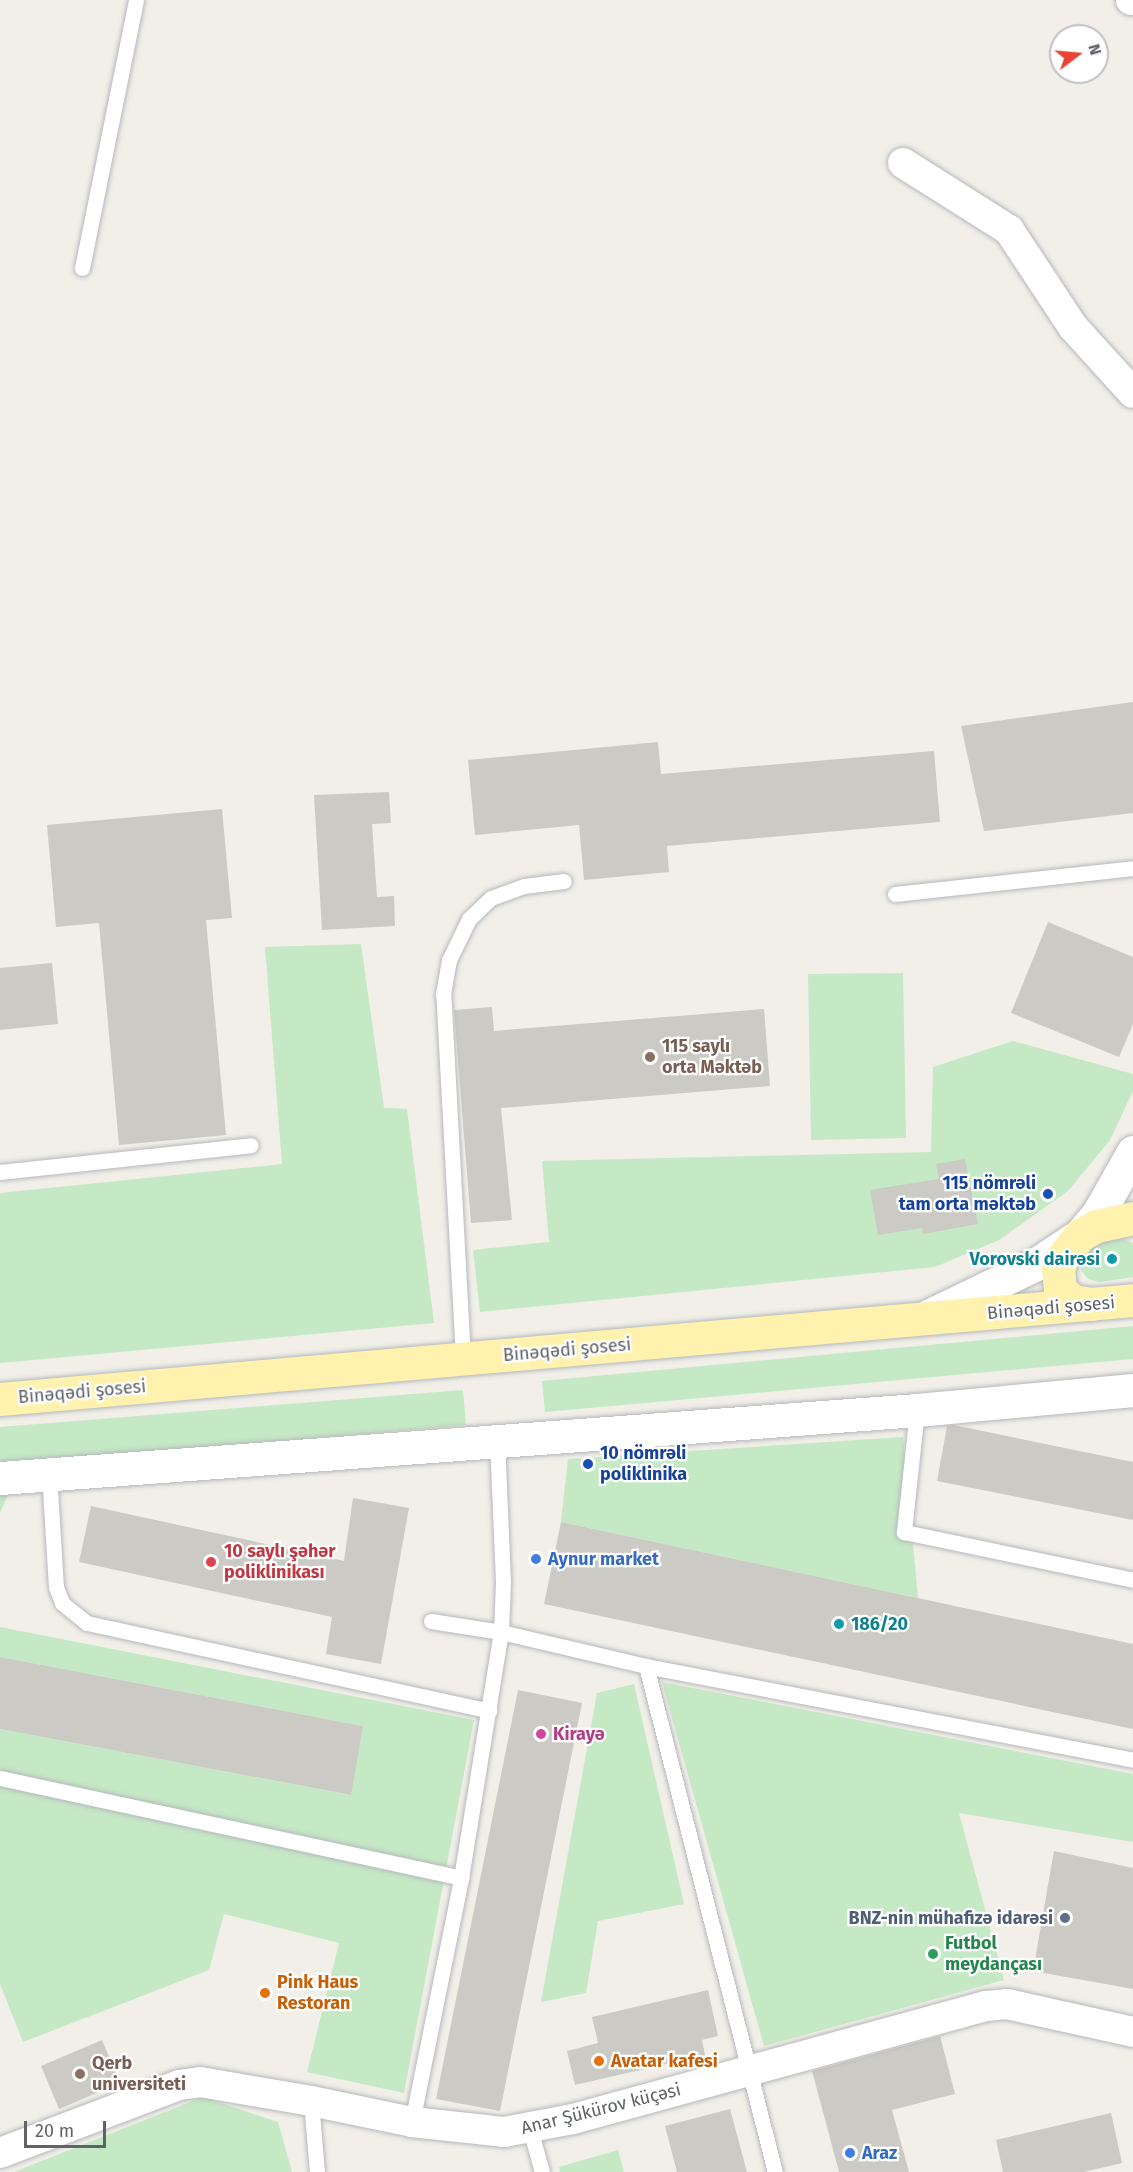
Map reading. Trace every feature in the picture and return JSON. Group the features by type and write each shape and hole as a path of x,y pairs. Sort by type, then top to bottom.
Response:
{"main road":[{"path":"1092,1304 1073,1301 1060,1290 1059,1269 1062,1258 1080,1235 1126,1223"},
{"name":"Binəqədi şosesi","path":"0,1399 1133,1300"}],"street":[{"path":"903,163 1009,230 1073,327 1133,393"},
{"path":"921,1320 1038,1263 1080,1235 1099,1212 1133,1152"},
{"path":"1101,1393 1133,1369"},
{"path":"0,1478 917,1410 1133,1390"},
{"name":"Anar Şükürov küçəsi","path":"0,2153 179,2085 214,2083 412,2122 504,2132 530,2129 986,2006 1006,2004 1133,2032"}],"lane":[{"path":"82,268 136,0"},
{"path":"895,894 1133,868"},
{"path":"463,1358 443,994 449,960 469,919 491,898 524,886 564,881"},
{"path":"0,1172 251,1145"},
{"path":"917,1410 904,1532 1133,1580"},
{"path":"412,2122 461,1878 501,1632 503,1582 497,1440"},
{"path":"49,1473 56,1587 62,1603 87,1623 489,1711"},
{"path":"430,1621 501,1632 646,1666 1133,1760"},
{"path":"646,1666 775,2172"},
{"path":"0,1779 461,1878"},
{"path":"311,2101 317,2172"},
{"path":"530,2129 542,2172"}],"green space":[{"path":"361,944 384,1108 407,1109 434,1323 0,1363 0,1193 282,1164 265,947"},
{"path":"903,973 906,1138 811,1140 808,974"},
{"path":"1013,1041 1133,1074 1133,1091 1110,1140 1068,1191 999,1240 935,1267 480,1312 473,1250 549,1242 542,1161 931,1152 933,1067"},
{"path":"1123,1239 1133,1243 1133,1277 1100,1282 1088,1279 1081,1270 1078,1257 1095,1241"},
{"path":"1133,1326 1133,1359 545,1412 542,1381"},
{"path":"463,1390 466,1425 21,1464 0,1513 0,1427"},
{"path":"903,1437 918,1598 561,1522 568,1459"},
{"path":"0,1627 474,1720 404,2093 307,2072 339,1943 224,1914 209,1970 23,2042 0,1984 0,1729 350,1795 363,1726 0,1657"},
{"path":"662,1682 1133,1774 1133,1842 959,1813 1004,1980 764,2046"},
{"path":"634,1684 684,1904 598,1921 586,1993 541,2002 597,1693"},
{"path":"203,2097 278,2122 292,2172 14,2172"},
{"path":"618,2150 624,2172 560,2172 559,2167"}],"building":[{"path":"1133,702 1133,813 984,831 961,726"},
{"path":"658,742 661,774 934,751 940,822 667,846 669,872 584,880 579,825 475,835 468,760"},
{"path":"389,792 391,823 372,824 377,897 394,896 395,926 322,930 314,795"},
{"path":"222,809 232,918 206,920 226,1135 119,1145 99,923 56,927 47,825"},
{"path":"1048,922 1133,957 1133,1024 1119,1057 1011,1013"},
{"path":"52,963 58,1024 0,1030 0,968"},
{"name":"115 saylı orta Məktəb","path":"492,1007 494,1031 764,1009 770,1086 501,1108 512,1220 471,1223 454,1010"},
{"path":"965,1159 978,1224 923,1234 922,1228 878,1235 870,1190 939,1179 936,1164"},
{"path":"953,1425 1133,1462 1133,1520 937,1481 947,1426"},
{"name":"10 saylı şəhər poliklinikası","path":"353,1498 409,1508 381,1664 326,1654 332,1617 79,1562 91,1506 344,1561"},
{"name":"186/20","path":"561,1522 1133,1644 1133,1729 544,1604"},
{"path":"0,1657 363,1726 351,1795 0,1729"},
{"path":"518,1690 582,1703 500,2111 436,2099"},
{"name":"BNZ-nin mühafizə idarəsi","path":"1054,1851 1133,1868 1133,1989 1033,1971"},
{"path":"708,1990 718,2036 702,2040 705,2055 575,2085 567,2051 598,2043 592,2017"},
{"path":"940,2036 955,2094 892,2110 909,2172 839,2172 812,2071"},
{"name":"Qerb universiteti","path":"102,2040 120,2083 59,2109 41,2066"},
{"path":"730,2109 747,2172 677,2172 665,2126"},
{"path":"1111,2113 1122,2163 1084,2172 1003,2172 996,2140"}],"place":[{"name":"115 saylı orta Məktəb","path":"650,1057"},
{"name":"115 nömrəli tam orta məktəb","path":"1048,1194"},
{"name":"Vorovski dairəsi","path":"1112,1259"},
{"name":"10 nömrəli poliklinika","path":"588,1464"},
{"name":"Aynur market","path":"536,1559"},
{"name":"10 saylı şəhər poliklinikası","path":"211,1562"},
{"name":"186/20","path":"839,1624"},
{"name":"Kirayə","path":"541,1734"},
{"name":"BNZ-nin mühafizə idarəsi","path":"1065,1918"},
{"name":"Futbol meydançası","path":"933,1954"},
{"name":"Pink Haus Restoran","path":"265,1993"},
{"name":"Avatar kafesi","path":"599,2061"},
{"name":"Qerb universiteti","path":"80,2074"},
{"name":"Araz","path":"850,2153"}]}
